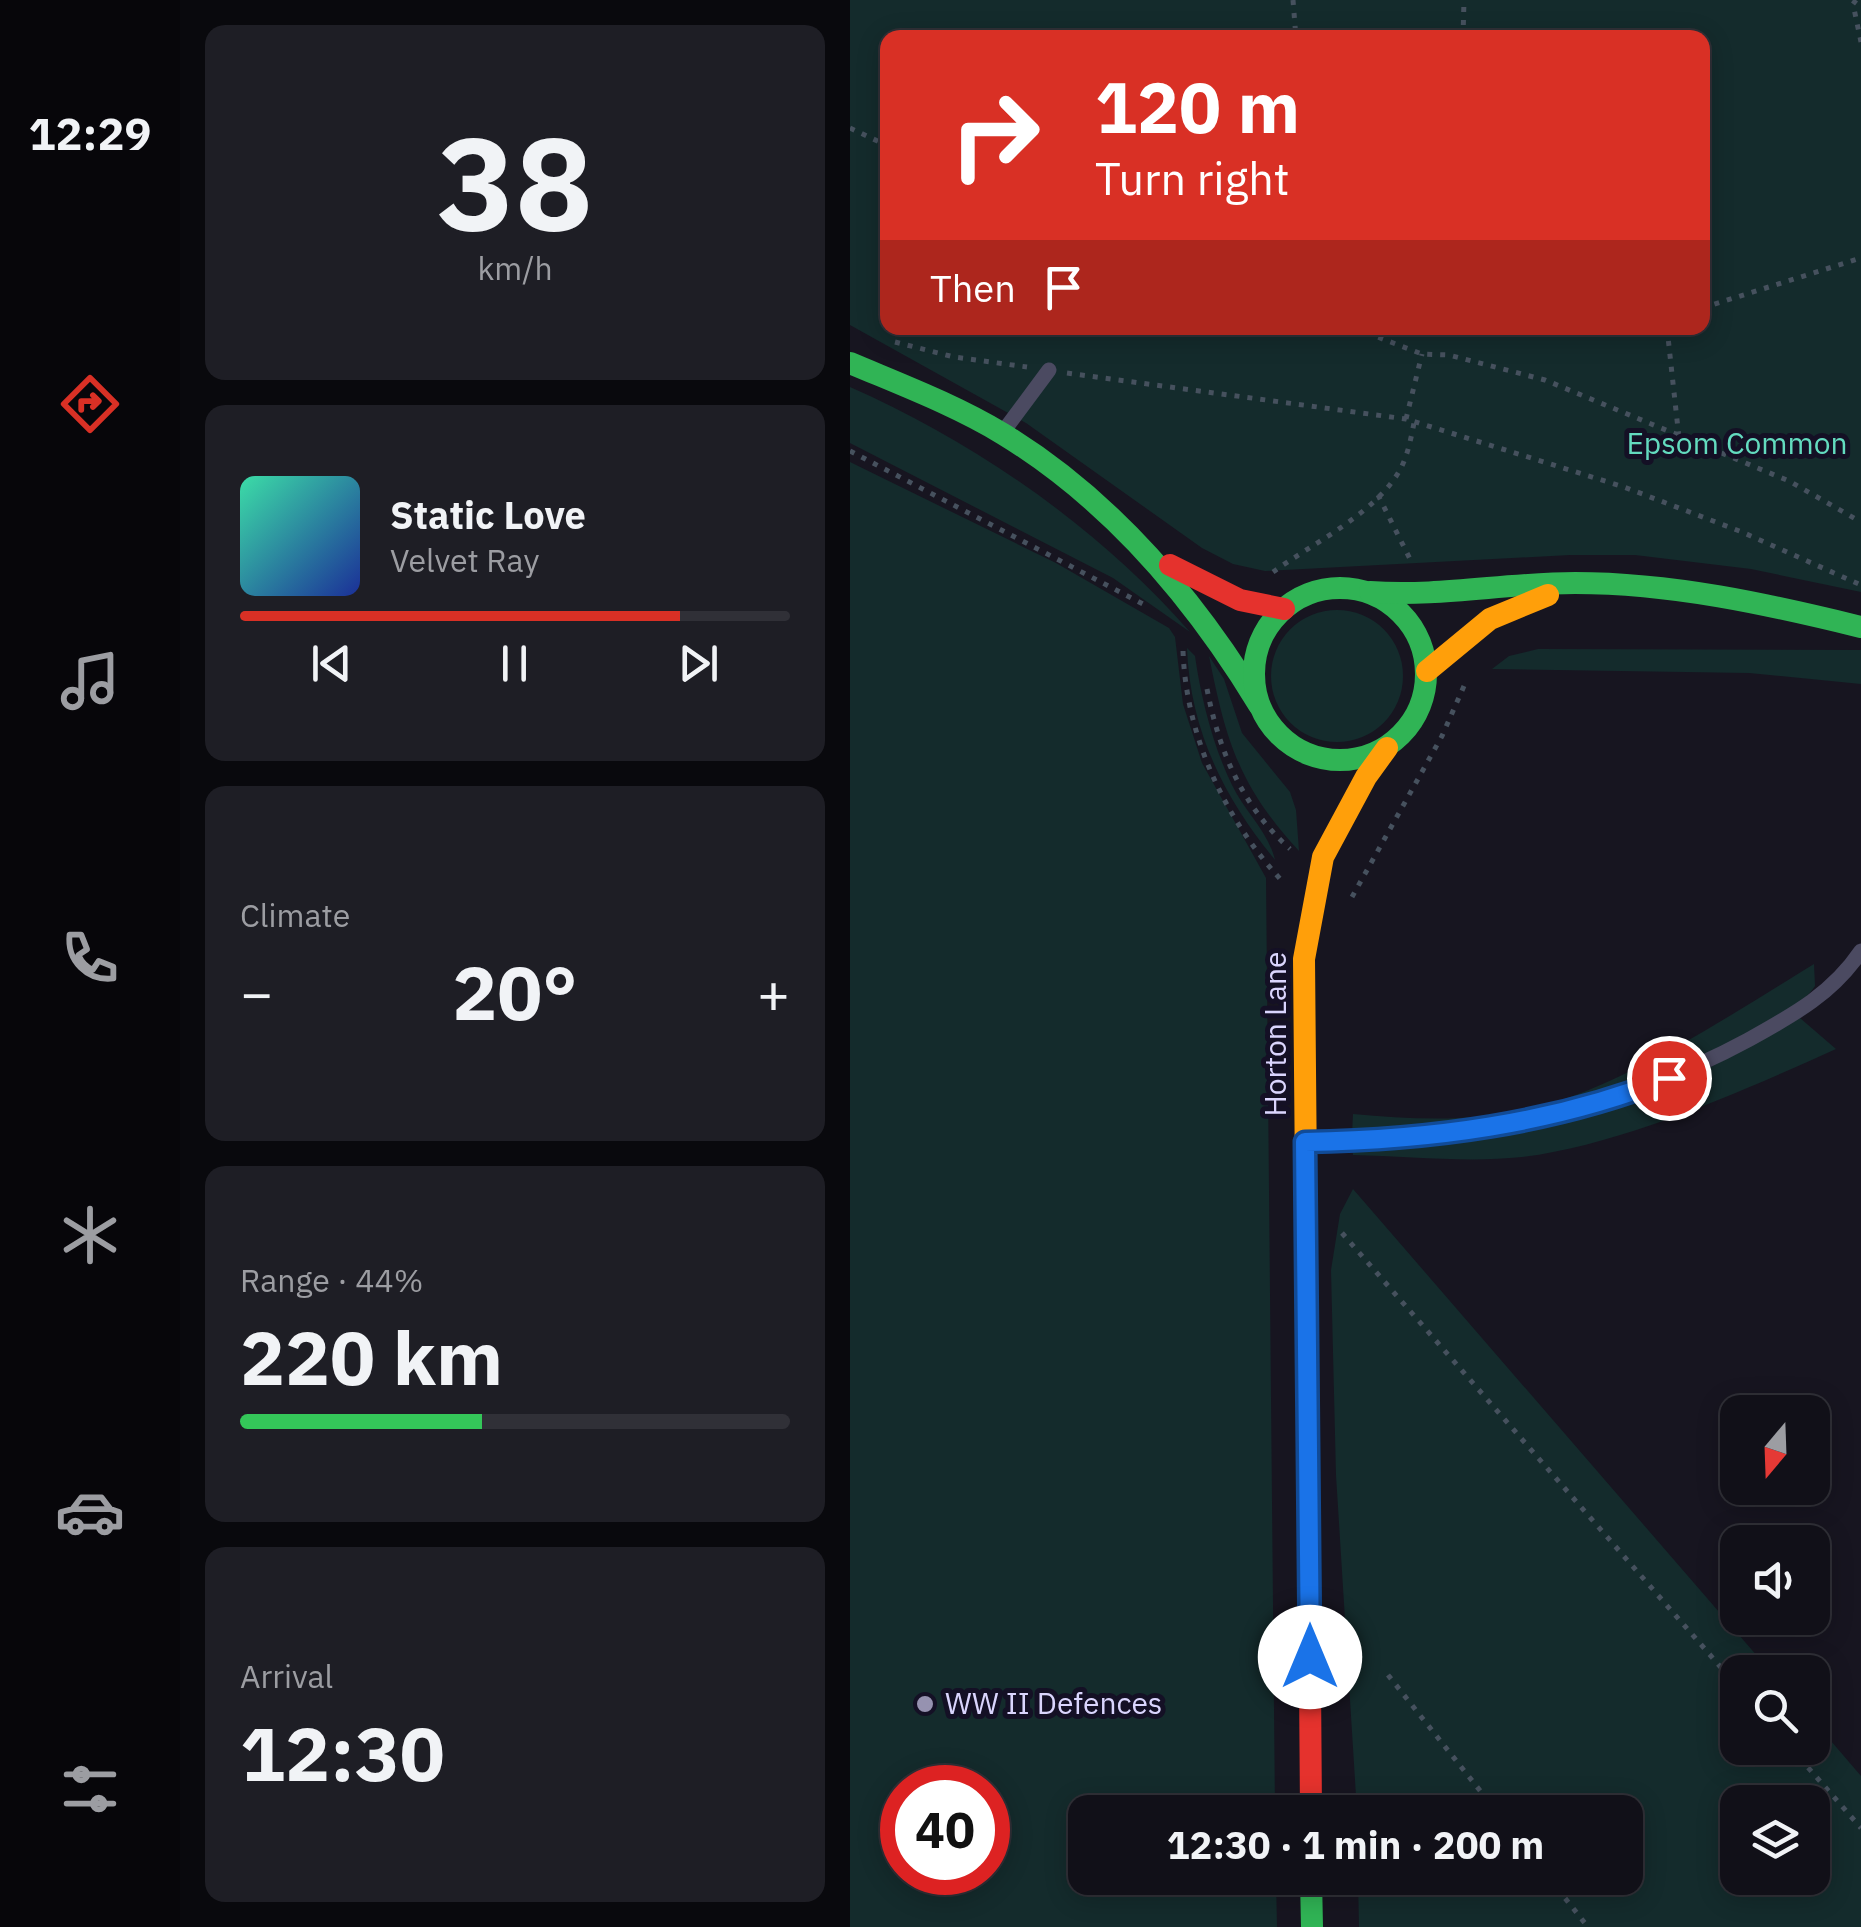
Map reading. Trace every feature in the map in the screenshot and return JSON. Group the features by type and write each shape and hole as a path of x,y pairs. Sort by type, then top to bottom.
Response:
{"main road":[{"path":"850,363 1020,445 1150,552 1233,597 1284,609"},
{"path":"1150,552 1216,634 1285,741 1308,754 1350,760 1387,748 1404,734 1418,714 1427,671 1420,642 1408,620 1389,603 1366,592"},
{"path":"1259,705 1254,678 1257,651 1266,630 1284,609 1301,597 1324,589 1408,595 1578,582 1642,586 1771,605 1861,627"},
{"path":"1427,671 1468,634 1518,605 1570,590 1642,586"},
{"name":"Horton Lane","path":"1323,857 1366,776 1387,748"},
{"path":"1308,754 1318,780"},
{"name":"Horton Lane","path":"1311,1795 1304,959 1323,857 1324,804"},
{"path":"1311,1895 1312,1927"}],"lane":[{"path":"1001,435 1049,370"},
{"path":"1305,1142 1510,1125 1647,1087 1729,1050 1806,1007 1840,980 1861,951"}],"path":[{"path":"1292,0 1295,30"},
{"path":"1464,0 1464,30"},
{"path":"1856,0 1853,4 1861,42"},
{"path":"850,128 880,142"},
{"path":"1710,305 1861,258"},
{"path":"1372,335 1422,354 1450,355 1545,380 1790,481 1861,522"},
{"path":"1668,335 1679,438"},
{"path":"877,337 954,358 1406,419 1624,487 1742,532 1861,585"},
{"path":"1406,419 1422,354"},
{"path":"850,451 1149,607"},
{"path":"1185,640 1188,704 1212,777 1238,822 1283,882"},
{"path":"1348,905 1442,736 1468,676"},
{"path":"1306,1192 1720,1666"},
{"path":"1388,1675 1483,1795"},
{"path":"1805,1765 1861,1828"},
{"path":"1563,1895 1588,1927"}],"green space":[{"name":"Epsom Common","path":"850,0 1861,0 1861,592 1751,569 1635,555 1265,571 1233,564 1202,548 1026,423 850,325"},
{"path":"850,387 944,434 1033,491 1116,558 1190,632 1113,578 850,443"},
{"path":"850,462 1056,563 1169,628 1175,637 1183,704 1202,763 1266,878 1275,1795 1068,1795 1068,1895 1276,1895 1277,1927 850,1927"},
{"path":"1337,610 1362,615 1384,629 1398,651 1403,676 1398,701 1384,723 1362,737 1337,742 1312,737 1290,723 1276,701 1271,676 1276,651 1290,629 1312,615"},
{"path":"1187,648 1195,656 1209,722 1225,770 1275,860 1240,812 1213,761 1195,707"},
{"path":"1538,649 1861,650 1861,684 1749,673 1492,669 1509,656"},
{"path":"1209,656 1224,679 1242,733 1290,792 1296,810 1299,851 1262,805 1238,761"},
{"path":"1814,964 1815,986 1795,1006 1719,1048 1622,1087 1504,1121 1352,1134 1353,1114 1458,1118 1521,1111 1556,1102 1672,1050"},
{"path":"1800,1018 1836,1049 1723,1098 1600,1141 1501,1159 1353,1155 1352,1146 1517,1126 1598,1108 1709,1068"},
{"path":"1353,1189 1720,1613 1720,1635 1739,1635 1756,1655 1720,1655 1720,1765 1830,1765 1830,1740 1861,1776 1861,1927 1359,1927 1358,1895 1643,1895 1643,1795 1356,1795 1336,1475 1331,1270 1340,1214"}],"traffic: fast":[{"path":"850,363 985,424 1079,489 1147,554 1178,590 1259,705"},
{"path":"1370,592 1611,584 1719,596 1861,627"},
{"path":"1340,588 1373,594 1401,613 1420,641 1426,674 1420,707 1401,735 1373,754 1340,760 1307,754 1279,735 1260,707 1254,674 1260,641 1279,613 1307,594 1340,588"},
{"path":"1311,1895 1312,1927"}],"traffic: slow":[{"path":"1427,671 1490,619 1548,595"},
{"path":"1307,1291 1304,959 1323,857 1366,777 1387,748"}],"traffic: jam":[{"path":"1170,565 1240,600 1284,609"},
{"path":"1307,1291 1311,1795"}],"place":[{"name":"WW II Defences","path":"925,1704"}],"route":[{"path":"1310,1657 1305,1142 1510,1125 1582,1107 1669,1078"}]}
